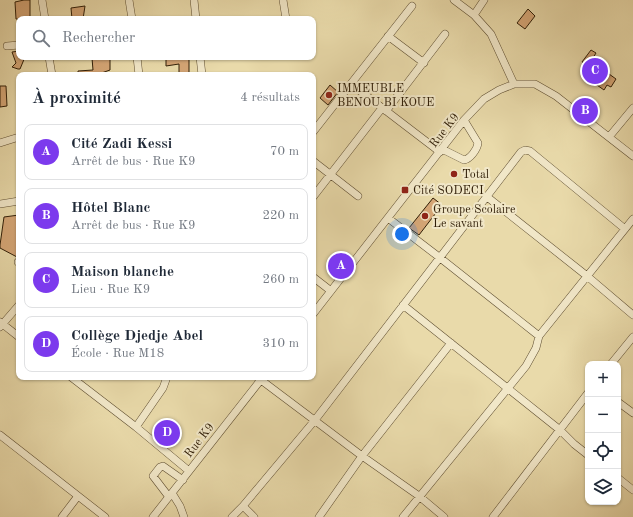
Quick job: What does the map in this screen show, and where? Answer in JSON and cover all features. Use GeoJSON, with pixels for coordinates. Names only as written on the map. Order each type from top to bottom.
{"type":"FeatureCollection","features":[{"type":"Feature","properties":{"kind":"street"},"geometry":{"type":"LineString","coordinates":[[42,0],[45,16]]}},
{"type":"Feature","properties":{"kind":"street"},"geometry":{"type":"LineString","coordinates":[[130,0],[132,16]]}},
{"type":"Feature","properties":{"kind":"street"},"geometry":{"type":"LineString","coordinates":[[194,0],[196,16]]}},
{"type":"Feature","properties":{"kind":"street"},"geometry":{"type":"LineString","coordinates":[[283,0],[286,16]]}},
{"type":"Feature","properties":{"kind":"street"},"geometry":{"type":"LineString","coordinates":[[454,0],[474,15],[491,34],[514,84]]}},
{"type":"Feature","properties":{"kind":"street"},"geometry":{"type":"LineString","coordinates":[[474,15],[484,0]]}},
{"type":"Feature","properties":{"kind":"street"},"geometry":{"type":"LineString","coordinates":[[316,128],[412,6]]}},
{"type":"Feature","properties":{"kind":"street"},"geometry":{"type":"LineString","coordinates":[[316,193],[424,63],[445,34]]}},
{"type":"Feature","properties":{"kind":"street"},"geometry":{"type":"LineString","coordinates":[[388,36],[424,63]]}},
{"type":"Feature","properties":{"kind":"street"},"geometry":{"type":"LineString","coordinates":[[7,46],[16,45]]}},
{"type":"Feature","properties":{"kind":"street"},"geometry":{"type":"LineString","coordinates":[[50,60],[52,72]]}},
{"type":"Feature","properties":{"kind":"street"},"geometry":{"type":"LineString","coordinates":[[137,60],[139,72]]}},
{"type":"Feature","properties":{"kind":"street"},"geometry":{"type":"LineString","coordinates":[[200,60],[202,72]]}},
{"type":"Feature","properties":{"kind":"street"},"geometry":{"type":"LineString","coordinates":[[351,84],[441,151],[464,160],[478,148],[478,143],[464,120]]}},
{"type":"Feature","properties":{"kind":"street","name":"Rue K9"},"geometry":{"type":"LineString","coordinates":[[316,310],[464,120],[484,99],[499,90],[514,84],[535,84],[556,96],[633,156]]}},
{"type":"Feature","properties":{"kind":"street"},"geometry":{"type":"LineString","coordinates":[[609,137],[633,108]]}},
{"type":"Feature","properties":{"kind":"street"},"geometry":{"type":"LineString","coordinates":[[0,143],[16,138]]}},
{"type":"Feature","properties":{"kind":"street"},"geometry":{"type":"LineString","coordinates":[[232,517],[244,506],[315,420],[520,152],[525,150],[530,151],[625,229]]}},
{"type":"Feature","properties":{"kind":"street"},"geometry":{"type":"LineString","coordinates":[[316,163],[358,196]]}},
{"type":"Feature","properties":{"kind":"street"},"geometry":{"type":"LineString","coordinates":[[486,196],[587,276],[633,315]]}},
{"type":"Feature","properties":{"kind":"street"},"geometry":{"type":"LineString","coordinates":[[0,204],[16,201]]}},
{"type":"Feature","properties":{"kind":"street"},"geometry":{"type":"LineString","coordinates":[[388,218],[539,336]]}},
{"type":"Feature","properties":{"kind":"street"},"geometry":{"type":"LineString","coordinates":[[402,517],[508,389],[531,359],[539,336],[633,219]]}},
{"type":"Feature","properties":{"kind":"street"},"geometry":{"type":"LineString","coordinates":[[316,280],[331,291]]}},
{"type":"Feature","properties":{"kind":"street"},"geometry":{"type":"LineString","coordinates":[[403,304],[560,430],[585,453]]}},
{"type":"Feature","properties":{"kind":"street"},"geometry":{"type":"LineString","coordinates":[[16,308],[1,324],[16,335]]}},
{"type":"Feature","properties":{"kind":"street"},"geometry":{"type":"LineString","coordinates":[[613,361],[633,337]]}},
{"type":"Feature","properties":{"kind":"street"},"geometry":{"type":"LineString","coordinates":[[319,517],[362,456],[451,343]]}},
{"type":"Feature","properties":{"kind":"street"},"geometry":{"type":"LineString","coordinates":[[75,380],[136,427],[189,471]]}},
{"type":"Feature","properties":{"kind":"street"},"geometry":{"type":"LineString","coordinates":[[136,427],[163,388],[166,380]]}},
{"type":"Feature","properties":{"kind":"street","name":"Rue K9"},"geometry":{"type":"LineString","coordinates":[[153,517],[183,480],[258,380]]}},
{"type":"Feature","properties":{"kind":"street"},"geometry":{"type":"LineString","coordinates":[[263,380],[362,456],[419,496],[444,517]]}},
{"type":"Feature","properties":{"kind":"street"},"geometry":{"type":"LineString","coordinates":[[493,517],[585,397]]}},
{"type":"Feature","properties":{"kind":"street"},"geometry":{"type":"LineString","coordinates":[[621,404],[633,413]]}},
{"type":"Feature","properties":{"kind":"street"},"geometry":{"type":"LineString","coordinates":[[0,435],[105,517]]}},
{"type":"Feature","properties":{"kind":"street"},"geometry":{"type":"LineString","coordinates":[[183,480],[163,466],[160,467],[153,476],[180,506],[184,517]]}},
{"type":"Feature","properties":{"kind":"street"},"geometry":{"type":"LineString","coordinates":[[621,480],[633,490]]}},
{"type":"Feature","properties":{"kind":"street"},"geometry":{"type":"LineString","coordinates":[[62,517],[78,496]]}},
{"type":"Feature","properties":{"kind":"street"},"geometry":{"type":"LineString","coordinates":[[244,506],[254,517]]}},
{"type":"Feature","properties":{"kind":"building"},"geometry":{"type":"Polygon","coordinates":[[[30,0],[30,16],[16,16],[16,19],[15,2],[30,0]]]}},
{"type":"Feature","properties":{"kind":"building"},"geometry":{"type":"Polygon","coordinates":[[[85,6],[83,16],[72,16],[71,8],[85,6]]]}},
{"type":"Feature","properties":{"kind":"building"},"geometry":{"type":"Polygon","coordinates":[[[528,9],[535,16],[525,29],[517,23],[528,9]]]}},
{"type":"Feature","properties":{"kind":"building"},"geometry":{"type":"Polygon","coordinates":[[[591,50],[596,53],[591,61],[616,79],[611,87],[607,85],[604,90],[587,78],[589,74],[582,69],[585,64],[582,62],[591,50]]]}},
{"type":"Feature","properties":{"kind":"building"},"geometry":{"type":"Polygon","coordinates":[[[16,51],[16,60],[24,60],[20,69],[12,67],[16,63],[12,52],[16,51]]]}},
{"type":"Feature","properties":{"kind":"building"},"geometry":{"type":"Polygon","coordinates":[[[92,60],[110,60],[110,70],[104,72],[78,72],[93,70],[92,60]]]}},
{"type":"Feature","properties":{"kind":"building"},"geometry":{"type":"Polygon","coordinates":[[[166,60],[189,60],[189,72],[179,72],[179,64],[166,66],[166,60]]]}},
{"type":"Feature","properties":{"kind":"building","name":"IMMEUBLE BENOU BI KOUE"},"geometry":{"type":"Polygon","coordinates":[[[330,85],[338,92],[328,105],[320,98],[330,85]]]}},
{"type":"Feature","properties":{"kind":"building"},"geometry":{"type":"Polygon","coordinates":[[[0,86],[6,86],[7,106],[0,107],[0,86]]]}},
{"type":"Feature","properties":{"kind":"building"},"geometry":{"type":"Polygon","coordinates":[[[433,198],[442,205],[419,235],[409,228],[433,198]]]}},
{"type":"Feature","properties":{"kind":"building"},"geometry":{"type":"Polygon","coordinates":[[[16,215],[16,256],[0,248],[4,217],[16,215]]]}},
{"type":"Feature","properties":{"kind":"place","name":"Maison blanche"},"geometry":{"type":"Point","coordinates":[595,71]}},
{"type":"Feature","properties":{"kind":"place","name":"IMMEUBLE BENOU BI KOUE"},"geometry":{"type":"Point","coordinates":[329,95]}},
{"type":"Feature","properties":{"kind":"place","name":"Hôtel Blanc"},"geometry":{"type":"Point","coordinates":[585,111]}},
{"type":"Feature","properties":{"kind":"place","name":"Total"},"geometry":{"type":"Point","coordinates":[454,174]}},
{"type":"Feature","properties":{"kind":"place","name":"Cité SODECI"},"geometry":{"type":"Point","coordinates":[405,190]}},
{"type":"Feature","properties":{"kind":"place","name":"Groupe Scolaire Le savant"},"geometry":{"type":"Point","coordinates":[425,216]}},
{"type":"Feature","properties":{"kind":"place","name":"Cité Zadi Kessi"},"geometry":{"type":"Point","coordinates":[341,266]}},
{"type":"Feature","properties":{"kind":"place","name":"Collège Djedje Abel"},"geometry":{"type":"Point","coordinates":[167,433]}}]}
